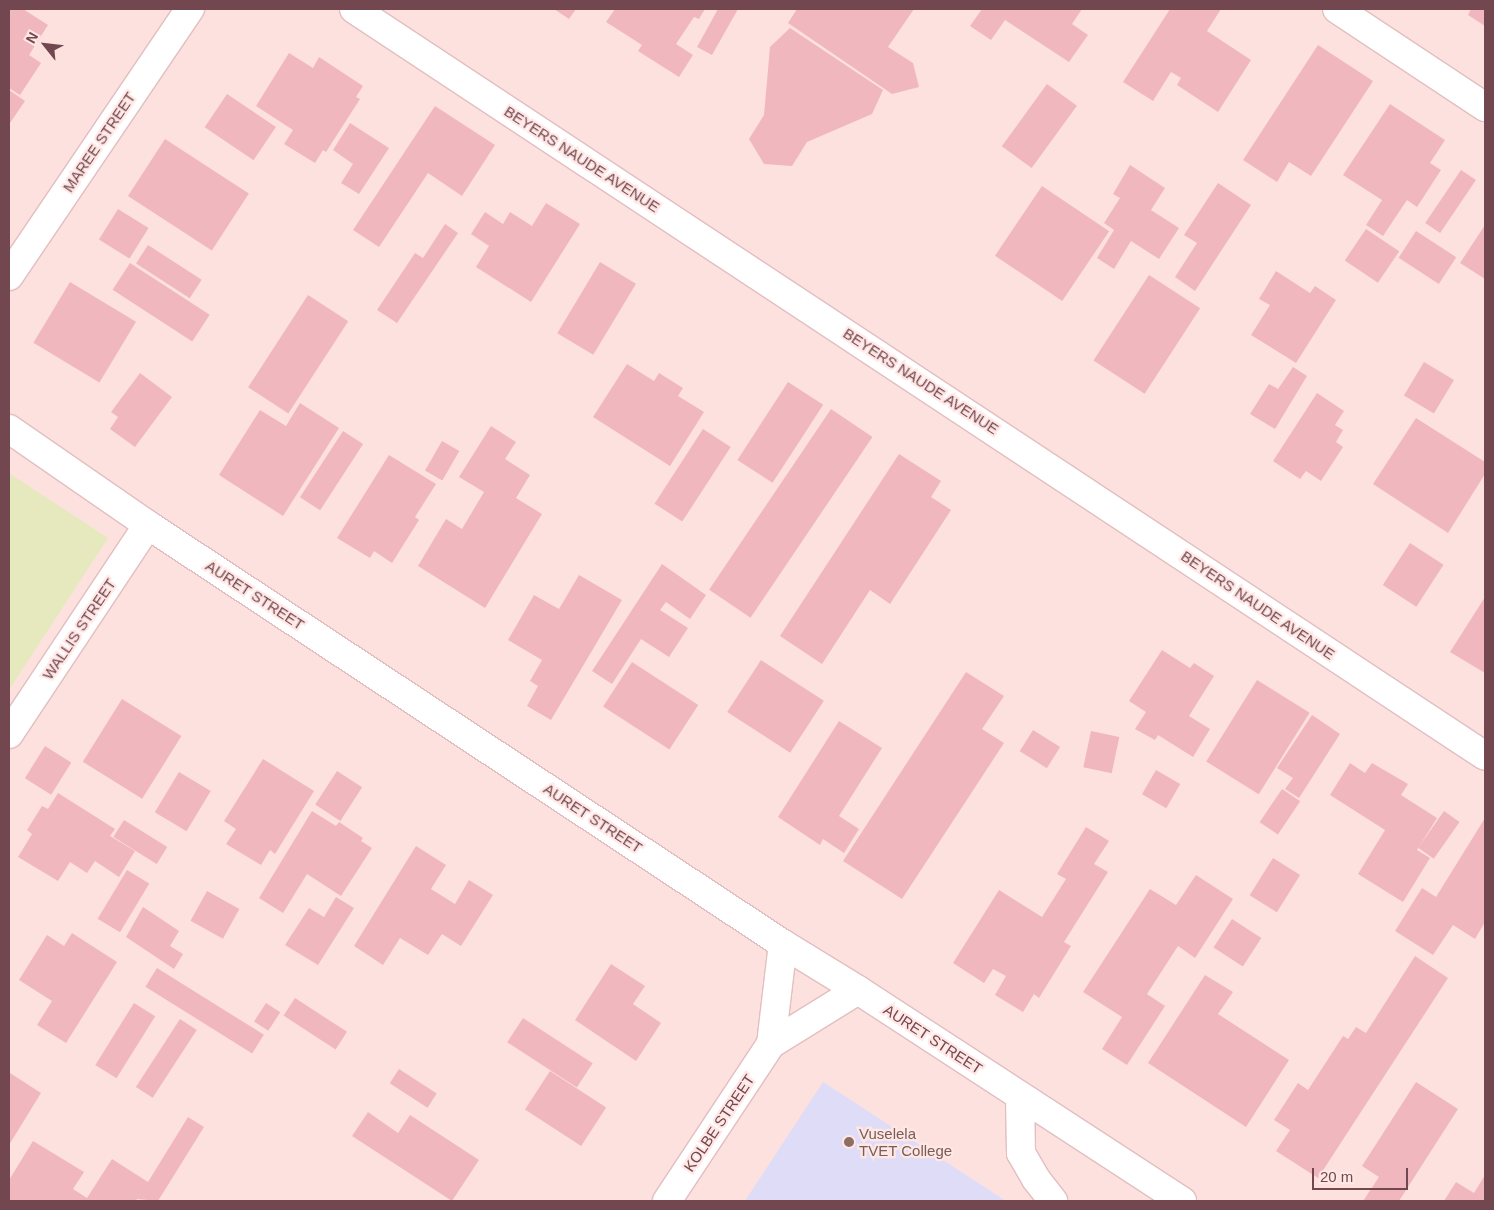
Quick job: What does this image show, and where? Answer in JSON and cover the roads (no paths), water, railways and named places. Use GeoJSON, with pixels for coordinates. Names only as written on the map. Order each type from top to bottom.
{"type":"FeatureCollection","features":[{"type":"Feature","properties":{"kind":"street","name":"MAREE STREET"},"geometry":{"type":"LineString","coordinates":[[9,276],[190,9]]}},
{"type":"Feature","properties":{"kind":"street","name":"BEYERS NAUDE AVENUE"},"geometry":{"type":"LineString","coordinates":[[354,9],[1485,756]]}},
{"type":"Feature","properties":{"kind":"street"},"geometry":{"type":"LineString","coordinates":[[1337,9],[1485,108]]}},
{"type":"Feature","properties":{"kind":"street","name":"AURET STREET"},"geometry":{"type":"LineString","coordinates":[[9,429],[148,524],[783,944],[858,990],[1182,1201]]}},
{"type":"Feature","properties":{"kind":"street","name":"WALLIS STREET"},"geometry":{"type":"LineString","coordinates":[[9,734],[148,524]]}},
{"type":"Feature","properties":{"kind":"street","name":"KOLBE STREET"},"geometry":{"type":"LineString","coordinates":[[771,1044],[783,944]]}},
{"type":"Feature","properties":{"kind":"street","name":"KOLBE STREET"},"geometry":{"type":"LineString","coordinates":[[667,1201],[771,1044],[858,990]]}},
{"type":"Feature","properties":{"kind":"street"},"geometry":{"type":"LineString","coordinates":[[1020,1096],[1021,1153],[1036,1179],[1053,1201]]}},
{"type":"Feature","properties":{"kind":"place","name":"Vuselela TVET College"},"geometry":{"type":"Point","coordinates":[849,1142]}}]}
